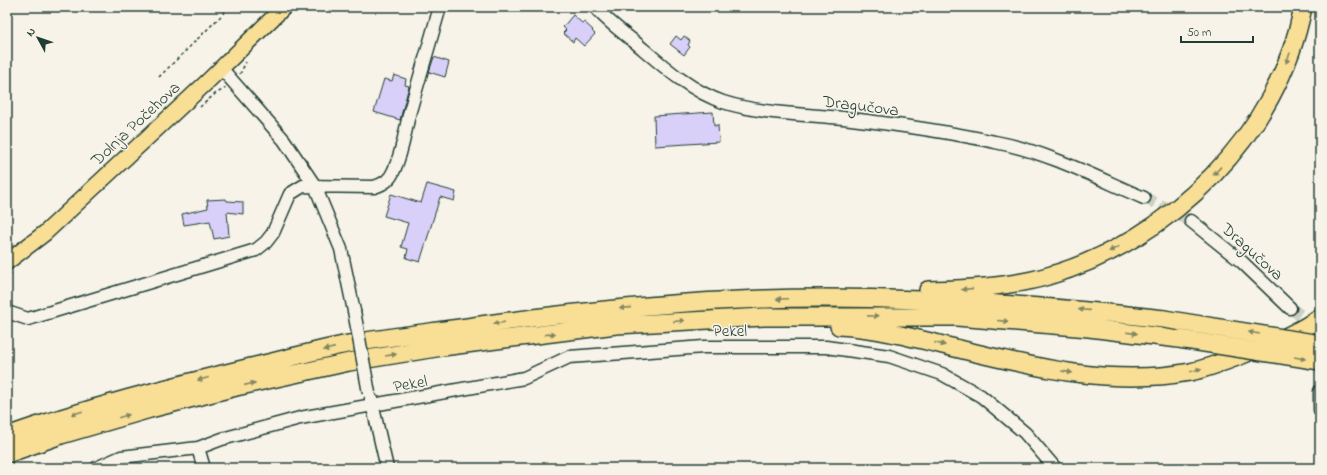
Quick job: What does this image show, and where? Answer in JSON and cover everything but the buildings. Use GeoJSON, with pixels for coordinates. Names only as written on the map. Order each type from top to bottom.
{"type":"FeatureCollection","features":[{"type":"Feature","properties":{"kind":"highway"},"geometry":{"type":"LineString","coordinates":[[821,298],[839,290],[954,290],[993,286],[1047,277],[1091,260],[1139,236],[1180,208],[1243,142],[1279,78],[1293,45],[1303,7]]}},
{"type":"Feature","properties":{"kind":"highway"},"geometry":{"type":"LineString","coordinates":[[7,436],[149,392],[347,344],[538,317],[696,303],[821,298],[964,302],[1088,310],[1164,319],[1320,344]]}},
{"type":"Feature","properties":{"kind":"highway"},"geometry":{"type":"LineString","coordinates":[[764,317],[784,324],[856,327],[902,335],[1069,373],[1146,377],[1190,372],[1227,361],[1268,345],[1313,323],[1320,317]]}},
{"type":"Feature","properties":{"kind":"highway"},"geometry":{"type":"LineString","coordinates":[[7,454],[61,435],[150,409],[236,387],[349,362],[442,347],[616,325],[764,317],[956,317],[1088,328],[1179,339],[1320,361]]}},
{"type":"Feature","properties":{"kind":"main road","name":"Dolnja Počehova"},"geometry":{"type":"LineString","coordinates":[[7,262],[45,233],[284,7]]}},
{"type":"Feature","properties":{"kind":"street"},"geometry":{"type":"LineString","coordinates":[[7,312],[28,319],[256,250],[266,242],[273,233],[290,194],[303,186],[328,188],[374,187],[383,184],[389,179],[394,170],[401,150],[440,7]]}},
{"type":"Feature","properties":{"kind":"street","name":"Dragučova"},"geometry":{"type":"LineString","coordinates":[[595,7],[616,27],[683,80],[722,101],[752,109],[946,132],[1031,150],[1144,198]]}},
{"type":"Feature","properties":{"kind":"street","name":"Pekel"},"geometry":{"type":"LineString","coordinates":[[221,68],[284,140],[316,186],[341,249],[369,393],[387,468]]}},
{"type":"Feature","properties":{"kind":"street","name":"Dragučova"},"geometry":{"type":"LineString","coordinates":[[1191,221],[1242,262],[1290,308]]}},
{"type":"Feature","properties":{"kind":"street","name":"Pekel"},"geometry":{"type":"LineString","coordinates":[[96,468],[108,461],[121,457],[198,448],[222,439],[300,418],[524,378],[569,357],[704,347],[826,348],[889,356],[942,374],[981,396],[1025,434],[1055,468]]}},
{"type":"Feature","properties":{"kind":"street"},"geometry":{"type":"LineString","coordinates":[[1320,391],[1320,410]]}},
{"type":"Feature","properties":{"kind":"street"},"geometry":{"type":"LineString","coordinates":[[198,448],[204,468]]}},
{"type":"Feature","properties":{"kind":"path"},"geometry":{"type":"LineString","coordinates":[[159,77],[230,7]]}},
{"type":"Feature","properties":{"kind":"tunnel"},"geometry":{"type":"LineString","coordinates":[[1144,198],[1191,221]]}},
{"type":"Feature","properties":{"kind":"tunnel"},"geometry":{"type":"LineString","coordinates":[[1290,308],[1306,319],[1319,323]]}}]}
